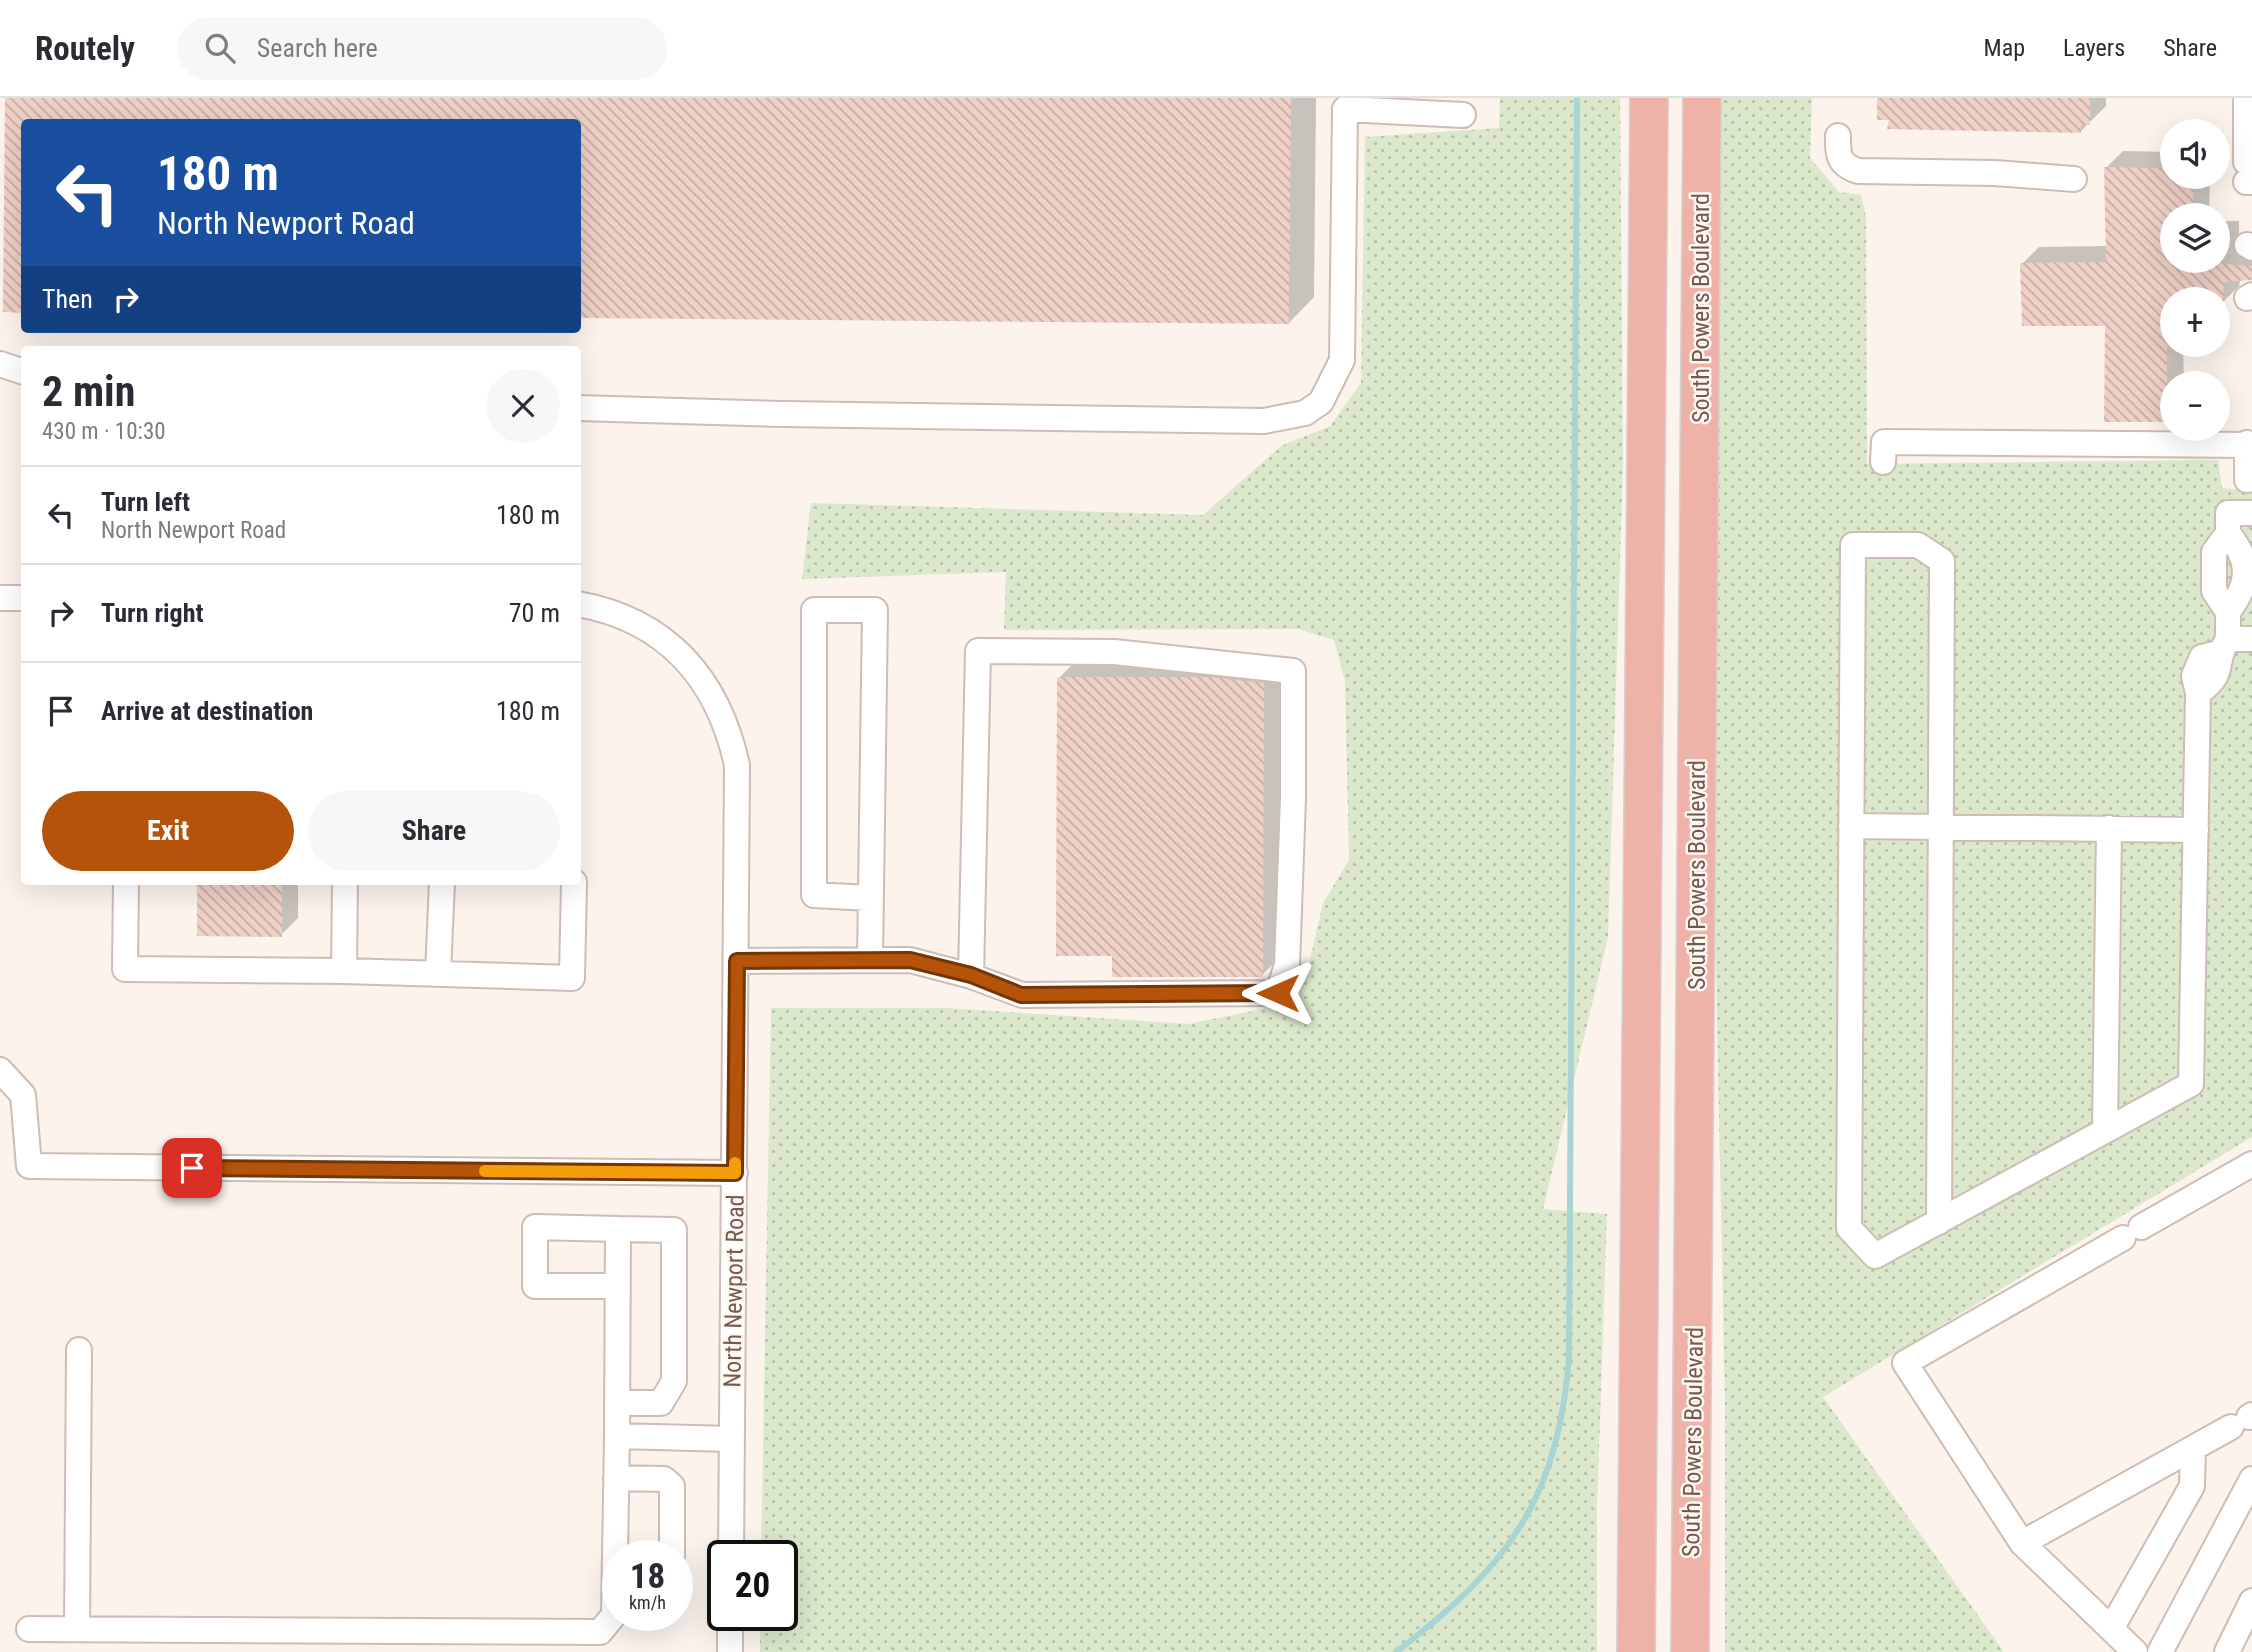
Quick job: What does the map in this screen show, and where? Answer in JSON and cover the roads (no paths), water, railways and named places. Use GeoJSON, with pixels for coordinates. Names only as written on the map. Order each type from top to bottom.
{"type":"FeatureCollection","features":[{"type":"Feature","properties":{"kind":"highway"},"geometry":{"type":"LineString","coordinates":[[1636,1652],[1649,98]]}},
{"type":"Feature","properties":{"kind":"highway","name":"South Powers Boulevard"},"geometry":{"type":"LineString","coordinates":[[1690,1652],[1704,98]]}},
{"type":"Feature","properties":{"kind":"street"},"geometry":{"type":"LineString","coordinates":[[2246,98],[2248,175]]}},
{"type":"Feature","properties":{"kind":"street"},"geometry":{"type":"LineString","coordinates":[[581,408],[1264,421],[1305,413],[1321,402],[1342,360],[1345,109],[1463,115]]}},
{"type":"Feature","properties":{"kind":"street"},"geometry":{"type":"LineString","coordinates":[[1838,136],[1838,158],[1843,165],[1858,171],[1995,173],[2074,179]]}},
{"type":"Feature","properties":{"kind":"street"},"geometry":{"type":"LineString","coordinates":[[0,365],[21,371]]}},
{"type":"Feature","properties":{"kind":"street"},"geometry":{"type":"LineString","coordinates":[[1883,462],[1884,442],[2249,444],[2246,480]]}},
{"type":"Feature","properties":{"kind":"street"},"geometry":{"type":"LineString","coordinates":[[1939,1222],[1942,561],[1918,545],[1853,545],[1849,1228],[1875,1256],[1939,1222],[2191,1084],[2198,693],[2194,676],[2202,657],[2233,644],[2228,612],[2244,591],[2244,553],[2228,533],[2228,513],[2252,513]]}},
{"type":"Feature","properties":{"kind":"street"},"geometry":{"type":"LineString","coordinates":[[0,598],[21,598]]}},
{"type":"Feature","properties":{"kind":"street","name":"North Newport Road"},"geometry":{"type":"LineString","coordinates":[[581,605],[640,625],[666,642],[695,670],[721,711],[731,739],[739,790],[731,1540]]}},
{"type":"Feature","properties":{"kind":"street"},"geometry":{"type":"LineString","coordinates":[[869,898],[814,895],[814,610],[875,610],[870,960]]}},
{"type":"Feature","properties":{"kind":"street"},"geometry":{"type":"LineString","coordinates":[[737,961],[910,960],[971,975],[1021,995],[1278,993],[1287,965],[1293,798],[1293,671],[1114,652],[978,651],[971,975]]}},
{"type":"Feature","properties":{"kind":"street"},"geometry":{"type":"LineString","coordinates":[[1851,825],[2196,830]]}},
{"type":"Feature","properties":{"kind":"street"},"geometry":{"type":"LineString","coordinates":[[2105,1130],[2109,828]]}},
{"type":"Feature","properties":{"kind":"street"},"geometry":{"type":"LineString","coordinates":[[126,885],[125,969],[344,971],[572,978],[574,885]]}},
{"type":"Feature","properties":{"kind":"street"},"geometry":{"type":"LineString","coordinates":[[344,971],[345,885]]}},
{"type":"Feature","properties":{"kind":"street"},"geometry":{"type":"LineString","coordinates":[[438,974],[442,885]]}},
{"type":"Feature","properties":{"kind":"street"},"geometry":{"type":"LineString","coordinates":[[0,1070],[23,1095],[29,1166],[735,1173]]}},
{"type":"Feature","properties":{"kind":"street"},"geometry":{"type":"LineString","coordinates":[[2135,1652],[2021,1543],[1905,1363],[2252,1164]]}},
{"type":"Feature","properties":{"kind":"street"},"geometry":{"type":"LineString","coordinates":[[617,1286],[535,1286],[536,1227],[674,1230],[674,1381],[661,1403],[617,1403]]}},
{"type":"Feature","properties":{"kind":"street"},"geometry":{"type":"LineString","coordinates":[[616,1540],[618,1229]]}},
{"type":"Feature","properties":{"kind":"street"},"geometry":{"type":"LineString","coordinates":[[77,1629],[79,1350]]}},
{"type":"Feature","properties":{"kind":"street"},"geometry":{"type":"LineString","coordinates":[[2021,1543],[2244,1420]]}},
{"type":"Feature","properties":{"kind":"street"},"geometry":{"type":"LineString","coordinates":[[617,1436],[732,1439]]}},
{"type":"Feature","properties":{"kind":"street"},"geometry":{"type":"LineString","coordinates":[[2111,1629],[2192,1486],[2193,1448]]}},
{"type":"Feature","properties":{"kind":"street"},"geometry":{"type":"LineString","coordinates":[[617,1478],[664,1479],[672,1486],[672,1540]]}},
{"type":"Feature","properties":{"kind":"street"},"geometry":{"type":"LineString","coordinates":[[2160,1652],[2252,1479]]}},
{"type":"Feature","properties":{"kind":"street"},"geometry":{"type":"LineString","coordinates":[[2227,1652],[2252,1601]]}},
{"type":"Feature","properties":{"kind":"street"},"geometry":{"type":"LineString","coordinates":[[29,1629],[600,1632],[602,1630]]}},
{"type":"Feature","properties":{"kind":"street"},"geometry":{"type":"LineString","coordinates":[[730,1631],[730,1652]]}},
{"type":"Feature","properties":{"kind":"waterway"},"geometry":{"type":"LineString","coordinates":[[1396,1652],[1469,1590],[1497,1559],[1520,1527],[1539,1492],[1553,1453],[1563,1408],[1569,1358],[1577,98]]}}]}
